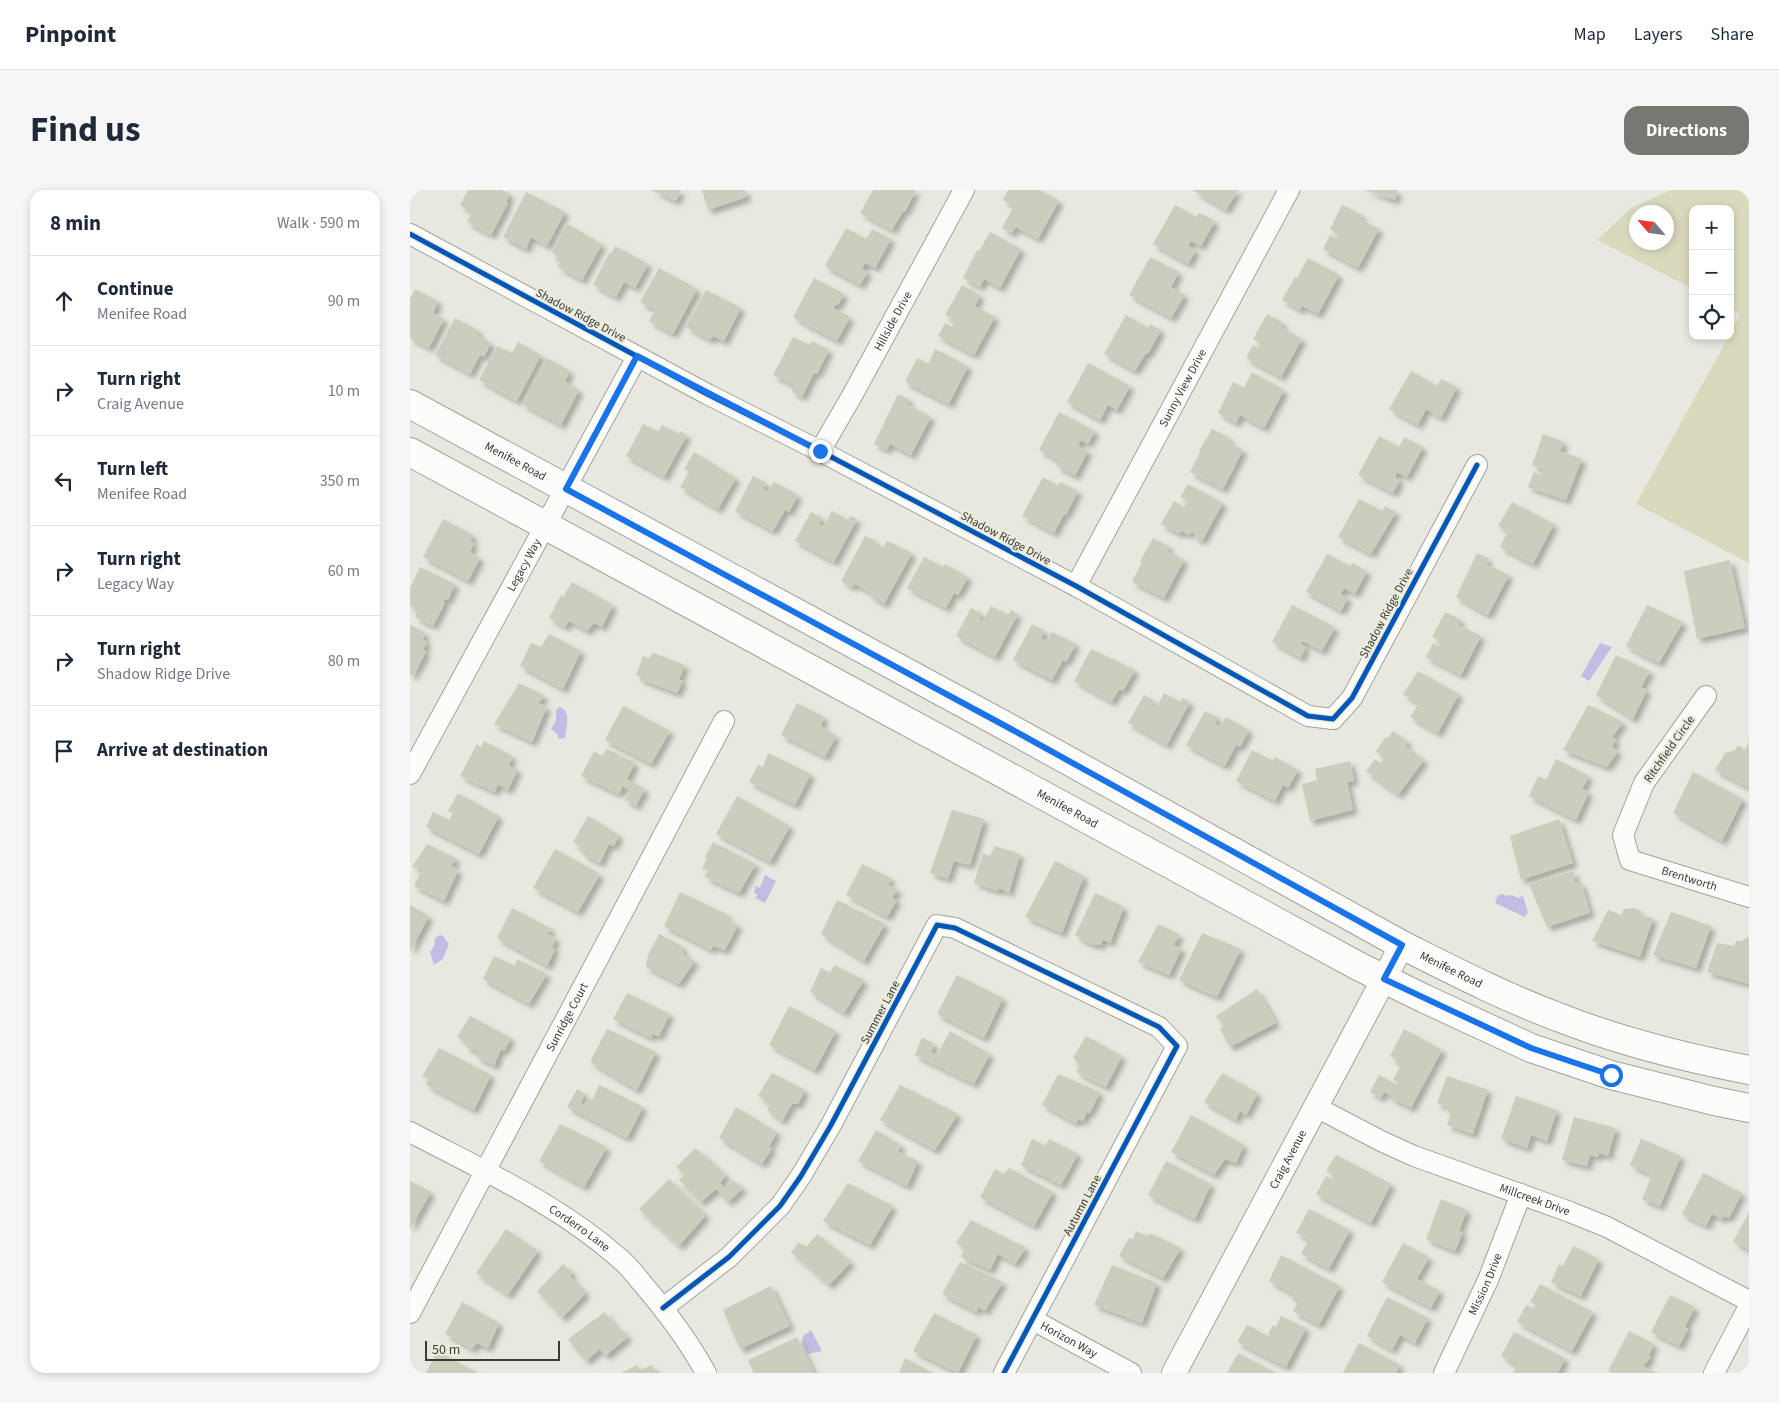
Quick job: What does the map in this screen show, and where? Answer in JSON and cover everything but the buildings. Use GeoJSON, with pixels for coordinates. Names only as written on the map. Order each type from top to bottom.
{"type":"FeatureCollection","features":[{"type":"Feature","properties":{"kind":"main road","name":"Menifee Road"},"geometry":{"type":"LineString","coordinates":[[410,404],[1011,729],[1402,945],[1449,969],[1558,1017],[1614,1036],[1749,1070]]}},
{"type":"Feature","properties":{"kind":"main road","name":"Menifee Road"},"geometry":{"type":"LineString","coordinates":[[410,452],[1384,979],[1531,1048],[1611,1075],[1749,1108]]}},
{"type":"Feature","properties":{"kind":"street","name":"Hillside Drive"},"geometry":{"type":"LineString","coordinates":[[820,451],[854,394],[964,190]]}},
{"type":"Feature","properties":{"kind":"street","name":"Sunny View Drive"},"geometry":{"type":"LineString","coordinates":[[1076,586],[1290,190]]}},
{"type":"Feature","properties":{"kind":"street","name":"Shadow Ridge Drive"},"geometry":{"type":"LineString","coordinates":[[410,234],[637,356],[1076,586],[1308,716],[1334,718],[1352,698],[1477,465]]}},
{"type":"Feature","properties":{"kind":"street","name":"Legacy Way"},"geometry":{"type":"LineString","coordinates":[[410,774],[637,356]]}},
{"type":"Feature","properties":{"kind":"street","name":"Ritchfield Circle"},"geometry":{"type":"LineString","coordinates":[[1630,860],[1623,835],[1644,782],[1706,696]]}},
{"type":"Feature","properties":{"kind":"street","name":"Sunridge Court"},"geometry":{"type":"LineString","coordinates":[[410,1313],[724,721]]}},
{"type":"Feature","properties":{"kind":"street","name":"Brentworth"},"geometry":{"type":"LineString","coordinates":[[1630,860],[1749,897]]}},
{"type":"Feature","properties":{"kind":"street","name":"Summer Lane"},"geometry":{"type":"LineString","coordinates":[[663,1308],[729,1257],[780,1206],[801,1176],[831,1125],[937,925],[955,928],[1159,1027],[1177,1046]]}},
{"type":"Feature","properties":{"kind":"street","name":"Craig Avenue"},"geometry":{"type":"LineString","coordinates":[[1174,1373],[1402,945]]}},
{"type":"Feature","properties":{"kind":"street","name":"Autumn Lane"},"geometry":{"type":"LineString","coordinates":[[1004,1373],[1177,1046]]}},
{"type":"Feature","properties":{"kind":"street","name":"Millcreek Drive"},"geometry":{"type":"LineString","coordinates":[[1316,1107],[1414,1156],[1607,1227],[1749,1301]]}},
{"type":"Feature","properties":{"kind":"street","name":"Corderro Lane"},"geometry":{"type":"LineString","coordinates":[[410,1132],[485,1171],[588,1232],[621,1259],[663,1308],[694,1351],[706,1373]]}},
{"type":"Feature","properties":{"kind":"street","name":"Mission Drive"},"geometry":{"type":"LineString","coordinates":[[1444,1373],[1488,1280],[1521,1194]]}},
{"type":"Feature","properties":{"kind":"street"},"geometry":{"type":"LineString","coordinates":[[1714,1373],[1749,1306]]}},
{"type":"Feature","properties":{"kind":"street","name":"Horizon Way"},"geometry":{"type":"LineString","coordinates":[[1033,1320],[1132,1373]]}},
{"type":"Feature","properties":{"kind":"green space"},"geometry":{"type":"Polygon","coordinates":[[[1671,190],[1749,190],[1749,563],[1636,504],[1727,340],[1734,340],[1734,326],[1741,314],[1734,310],[1734,205],[1689,205],[1689,287],[1597,240],[1629,210],[1629,250],[1674,250],[1674,205],[1638,205],[1671,190]]]}},
{"type":"Feature","properties":{"kind":"shaded area"},"geometry":{"type":"Polygon","coordinates":[[[1600,643],[1612,647],[1589,681],[1581,676],[1600,643]]]}},
{"type":"Feature","properties":{"kind":"shaded area"},"geometry":{"type":"Polygon","coordinates":[[[560,707],[566,712],[567,720],[565,738],[559,739],[557,734],[551,729],[556,720],[556,710],[560,707]]]}},
{"type":"Feature","properties":{"kind":"shaded area"},"geometry":{"type":"Polygon","coordinates":[[[765,875],[776,881],[765,903],[755,898],[757,895],[754,892],[756,886],[760,888],[765,875]]]}},
{"type":"Feature","properties":{"kind":"shaded area"},"geometry":{"type":"Polygon","coordinates":[[[1503,894],[1518,898],[1523,896],[1528,912],[1525,917],[1495,903],[1498,895],[1503,894]]]}},
{"type":"Feature","properties":{"kind":"shaded area"},"geometry":{"type":"Polygon","coordinates":[[[441,935],[449,944],[443,959],[434,965],[430,952],[435,944],[436,937],[441,935]]]}},
{"type":"Feature","properties":{"kind":"shaded area"},"geometry":{"type":"Polygon","coordinates":[[[811,1330],[822,1351],[808,1354],[802,1341],[803,1336],[811,1330]]]}},
{"type":"Feature","properties":{"kind":"cycle path"},"geometry":{"type":"LineString","coordinates":[[410,234],[707,394],[820,451],[1076,586],[1308,716],[1333,719],[1352,698],[1477,465]]}},
{"type":"Feature","properties":{"kind":"cycle path"},"geometry":{"type":"LineString","coordinates":[[663,1308],[729,1257],[780,1206],[801,1176],[831,1125],[937,925],[955,928],[1159,1027],[1177,1046],[1004,1373]]}},
{"type":"Feature","properties":{"kind":"route"},"geometry":{"type":"LineString","coordinates":[[820,451],[637,356],[566,489],[1011,729],[1402,945],[1384,979],[1531,1048],[1611,1075]]}}]}
